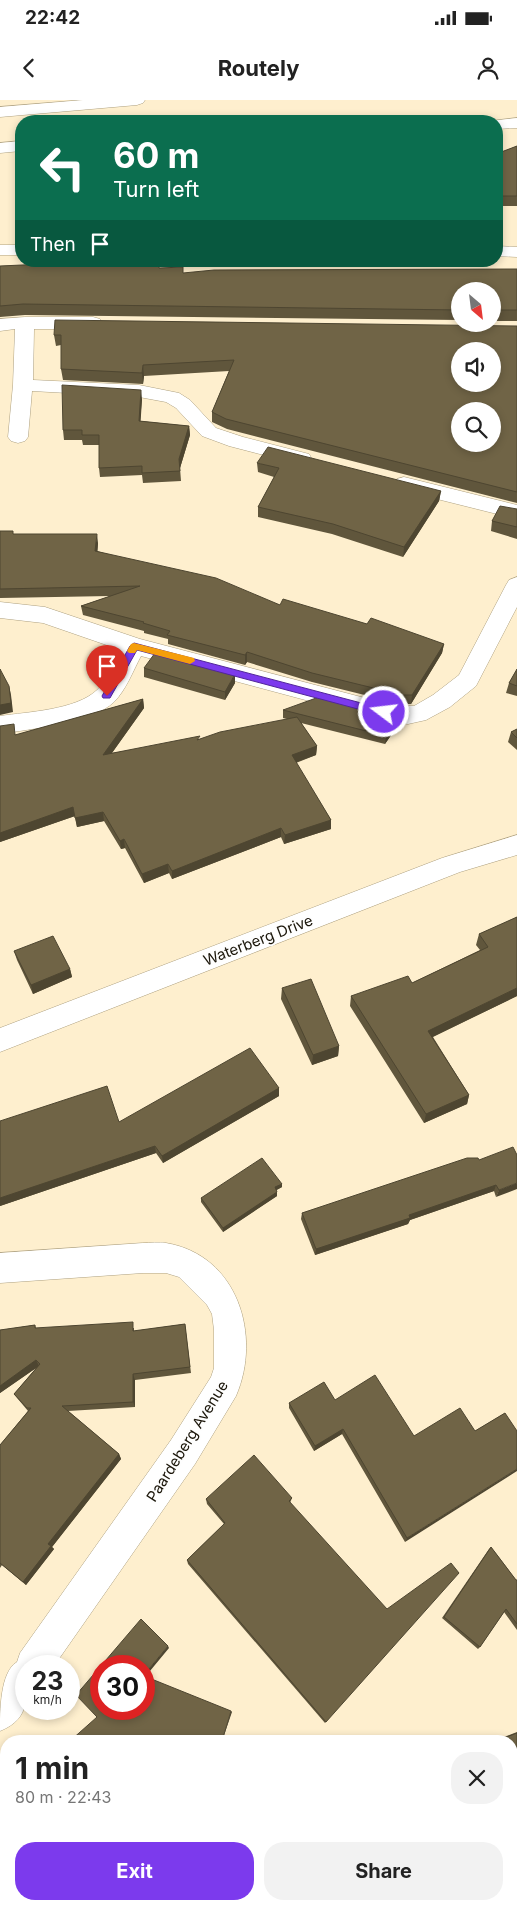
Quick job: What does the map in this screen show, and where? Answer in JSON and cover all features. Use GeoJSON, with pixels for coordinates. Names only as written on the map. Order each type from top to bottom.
{"type":"FeatureCollection","features":[{"type":"Feature","properties":{"kind":"main road"},"geometry":{"type":"LineString","coordinates":[[0,112],[137,100]]}},
{"type":"Feature","properties":{"kind":"main road"},"geometry":{"type":"LineString","coordinates":[[503,124],[517,123]]}},
{"type":"Feature","properties":{"kind":"main road"},"geometry":{"type":"LineString","coordinates":[[0,148],[15,147]]}},
{"type":"Feature","properties":{"kind":"main road"},"geometry":{"type":"LineString","coordinates":[[503,238],[517,238]]}},
{"type":"Feature","properties":{"kind":"main road"},"geometry":{"type":"LineString","coordinates":[[0,242],[15,242]]}},
{"type":"Feature","properties":{"kind":"main road"},"geometry":{"type":"LineString","coordinates":[[0,250],[15,250]]}},
{"type":"Feature","properties":{"kind":"main road"},"geometry":{"type":"LineString","coordinates":[[503,251],[517,252]]}},
{"type":"Feature","properties":{"kind":"main road"},"geometry":{"type":"LineString","coordinates":[[18,437],[23,385],[25,323]]}},
{"type":"Feature","properties":{"kind":"main road"},"geometry":{"type":"LineString","coordinates":[[0,324],[113,324]]}},
{"type":"Feature","properties":{"kind":"main road"},"geometry":{"type":"LineString","coordinates":[[23,385],[139,391],[172,397],[183,404],[208,432],[236,442],[320,463]]}},
{"type":"Feature","properties":{"kind":"main road"},"geometry":{"type":"LineString","coordinates":[[386,480],[517,512]]}},
{"type":"Feature","properties":{"kind":"main road"},"geometry":{"type":"LineString","coordinates":[[0,610],[45,615],[134,646],[384,712],[414,715],[451,694],[468,680],[517,585]]}},
{"type":"Feature","properties":{"kind":"main road"},"geometry":{"type":"LineString","coordinates":[[0,725],[70,712],[98,703],[107,696],[134,646]]}},
{"type":"Feature","properties":{"kind":"main road","name":"Waterberg Drive"},"geometry":{"type":"LineString","coordinates":[[0,1040],[451,865],[517,845]]}},
{"type":"Feature","properties":{"kind":"main road","name":"Paardeberg Avenue"},"geometry":{"type":"LineString","coordinates":[[0,1268],[166,1258],[189,1266],[204,1278],[218,1294],[226,1312],[230,1330],[230,1368],[225,1385],[183,1452],[42,1655]]}},
{"type":"Feature","properties":{"kind":"main road"},"geometry":{"type":"LineString","coordinates":[[0,1713],[15,1692]]}},
{"type":"Feature","properties":{"kind":"building"},"geometry":{"type":"Polygon","coordinates":[[[517,146],[517,196],[503,196],[503,151],[517,146]]]}},
{"type":"Feature","properties":{"kind":"building"},"geometry":{"type":"Polygon","coordinates":[[[0,266],[183,267],[183,273],[214,270],[517,269],[517,310],[501,310],[501,282],[451,282],[451,310],[23,304],[0,306],[0,266]]]}},
{"type":"Feature","properties":{"kind":"building"},"geometry":{"type":"Polygon","coordinates":[[[55,320],[451,325],[451,332],[501,332],[501,326],[517,326],[517,492],[226,419],[212,412],[234,360],[143,365],[142,373],[61,369],[61,335],[54,335],[55,320]]]}},
{"type":"Feature","properties":{"kind":"building"},"geometry":{"type":"Polygon","coordinates":[[[62,385],[141,390],[139,421],[189,426],[179,459],[180,471],[142,473],[142,466],[99,468],[99,435],[82,435],[82,430],[63,430],[62,385]]]}},
{"type":"Feature","properties":{"kind":"building"},"geometry":{"type":"Polygon","coordinates":[[[268,447],[441,491],[404,547],[333,524],[258,507],[279,468],[257,463],[268,447]]]}},
{"type":"Feature","properties":{"kind":"building"},"geometry":{"type":"Polygon","coordinates":[[[500,506],[517,509],[517,527],[492,521],[500,506]]]}},
{"type":"Feature","properties":{"kind":"building"},"geometry":{"type":"Polygon","coordinates":[[[0,531],[13,531],[13,534],[97,534],[95,551],[216,578],[280,605],[283,599],[367,624],[371,618],[444,644],[412,695],[402,695],[312,673],[247,652],[245,655],[167,635],[170,631],[144,622],[81,606],[140,586],[0,589],[0,531]]]}},
{"type":"Feature","properties":{"kind":"building"},"geometry":{"type":"Polygon","coordinates":[[[155,653],[235,674],[225,692],[144,668],[155,653]]]}},
{"type":"Feature","properties":{"kind":"building"},"geometry":{"type":"Polygon","coordinates":[[[0,669],[9,686],[11,703],[0,705],[0,669]]]}},
{"type":"Feature","properties":{"kind":"building"},"geometry":{"type":"Polygon","coordinates":[[[517,669],[517,686],[509,683],[517,669]]]}},
{"type":"Feature","properties":{"kind":"building"},"geometry":{"type":"Polygon","coordinates":[[[319,697],[399,716],[386,736],[283,710],[319,697]]]}},
{"type":"Feature","properties":{"kind":"building"},"geometry":{"type":"Polygon","coordinates":[[[143,699],[103,755],[200,736],[197,740],[220,732],[297,717],[317,746],[292,755],[331,820],[285,835],[281,828],[172,871],[168,864],[142,874],[124,839],[120,841],[103,812],[75,818],[73,807],[0,833],[0,726],[14,724],[15,735],[143,699]]]}},
{"type":"Feature","properties":{"kind":"building"},"geometry":{"type":"Polygon","coordinates":[[[517,729],[517,738],[511,732],[517,729]]]}},
{"type":"Feature","properties":{"kind":"building"},"geometry":{"type":"Polygon","coordinates":[[[517,917],[517,988],[428,1031],[469,1095],[426,1114],[351,996],[408,976],[412,983],[488,947],[479,934],[517,917]]]}},
{"type":"Feature","properties":{"kind":"building"},"geometry":{"type":"Polygon","coordinates":[[[53,936],[70,969],[31,985],[14,951],[53,936]]]}},
{"type":"Feature","properties":{"kind":"building"},"geometry":{"type":"Polygon","coordinates":[[[311,979],[339,1046],[313,1055],[282,988],[311,979]]]}},
{"type":"Feature","properties":{"kind":"building"},"geometry":{"type":"Polygon","coordinates":[[[250,1048],[279,1088],[162,1156],[155,1146],[0,1198],[0,1121],[107,1086],[119,1122],[250,1048]]]}},
{"type":"Feature","properties":{"kind":"building"},"geometry":{"type":"Polygon","coordinates":[[[513,1147],[517,1155],[517,1183],[499,1190],[496,1185],[409,1215],[410,1218],[316,1249],[302,1213],[467,1158],[478,1158],[479,1160],[513,1147]]]}},
{"type":"Feature","properties":{"kind":"building"},"geometry":{"type":"Polygon","coordinates":[[[262,1158],[282,1184],[275,1187],[277,1192],[223,1228],[201,1198],[262,1158]]]}},
{"type":"Feature","properties":{"kind":"building"},"geometry":{"type":"Polygon","coordinates":[[[133,1322],[133,1331],[185,1324],[190,1367],[133,1374],[133,1402],[62,1406],[119,1454],[48,1544],[51,1546],[23,1582],[0,1563],[0,1445],[31,1408],[27,1408],[14,1394],[40,1364],[36,1360],[0,1386],[0,1330],[35,1325],[35,1328],[133,1322]]]}},
{"type":"Feature","properties":{"kind":"building"},"geometry":{"type":"Polygon","coordinates":[[[375,1375],[414,1436],[460,1408],[475,1431],[505,1413],[517,1431],[517,1469],[407,1538],[343,1429],[315,1446],[289,1403],[324,1382],[335,1400],[375,1375]]]}},
{"type":"Feature","properties":{"kind":"building"},"geometry":{"type":"Polygon","coordinates":[[[254,1455],[292,1498],[289,1501],[387,1609],[451,1563],[459,1573],[326,1722],[187,1560],[225,1523],[206,1499],[254,1455]]]}},
{"type":"Feature","properties":{"kind":"building"},"geometry":{"type":"Polygon","coordinates":[[[491,1547],[517,1580],[517,1624],[506,1609],[480,1647],[444,1617],[491,1547]]]}},
{"type":"Feature","properties":{"kind":"building"},"geometry":{"type":"Polygon","coordinates":[[[141,1619],[168,1646],[155,1662],[155,1655],[110,1655],[141,1619]]]}},
{"type":"Feature","properties":{"kind":"building"},"geometry":{"type":"Polygon","coordinates":[[[90,1679],[90,1710],[80,1699],[80,1690],[90,1679]]]}},
{"type":"Feature","properties":{"kind":"building"},"geometry":{"type":"Polygon","coordinates":[[[155,1680],[231,1711],[224,1735],[77,1735],[94,1720],[155,1720],[155,1680]]]}},
{"type":"Feature","properties":{"kind":"slow traffic"},"geometry":{"type":"LineString","coordinates":[[132,651],[134,646],[190,661]]}},
{"type":"Feature","properties":{"kind":"route"},"geometry":{"type":"LineString","coordinates":[[107,696],[134,646],[384,712]]}}]}
